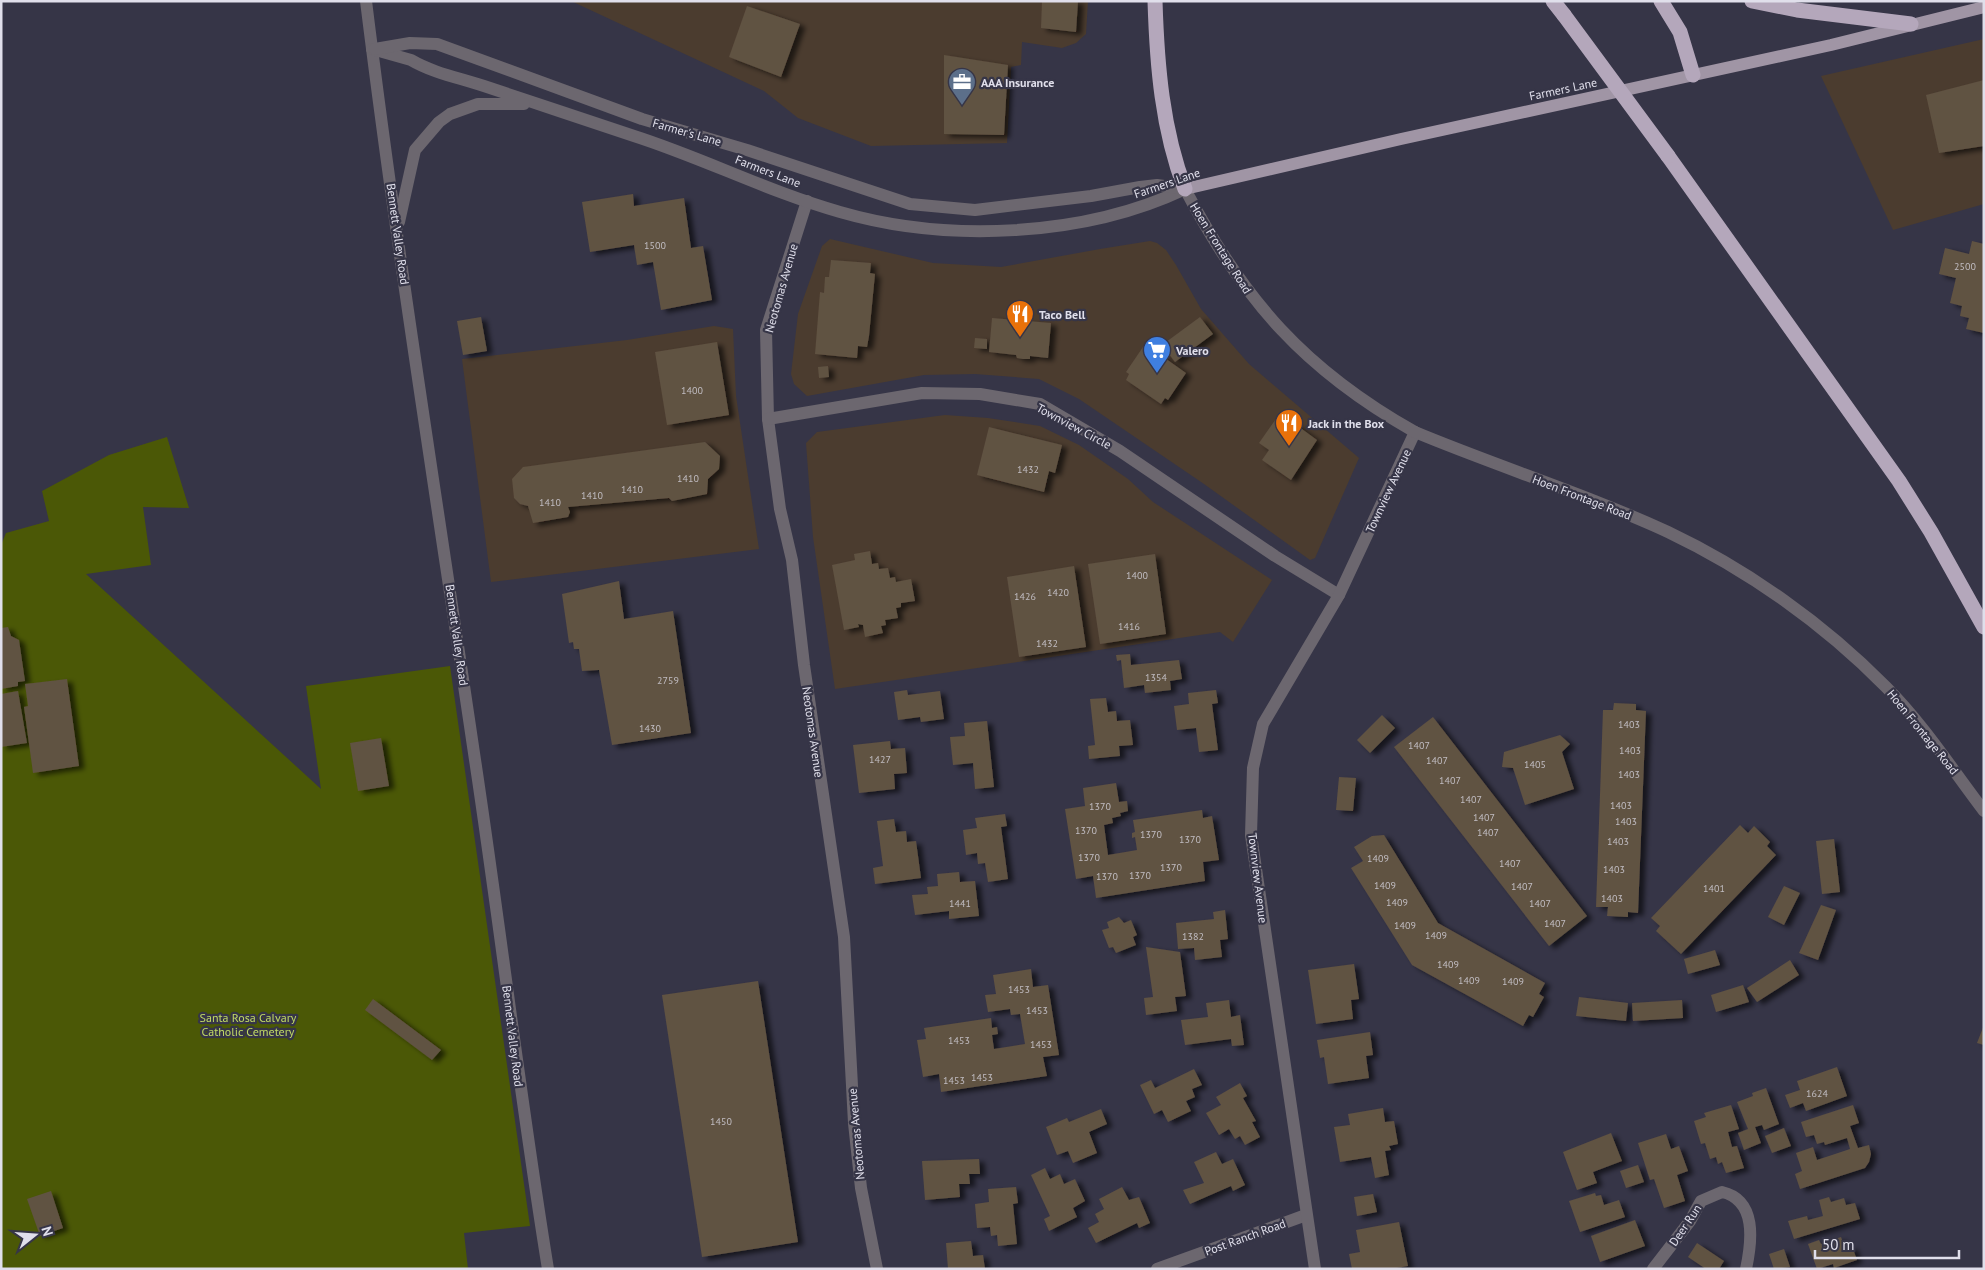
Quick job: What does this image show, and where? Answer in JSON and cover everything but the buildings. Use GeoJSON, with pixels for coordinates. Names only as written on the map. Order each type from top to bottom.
{"type":"FeatureCollection","features":[{"type":"Feature","properties":{"kind":"highway"},"geometry":{"type":"LineString","coordinates":[[1155,1],[1162,93],[1170,139],[1185,189]]}},
{"type":"Feature","properties":{"kind":"highway"},"geometry":{"type":"LineString","coordinates":[[1553,1],[1668,156],[1899,482],[1943,553],[1984,627]]}},
{"type":"Feature","properties":{"kind":"highway"},"geometry":{"type":"LineString","coordinates":[[1662,1],[1680,32],[1693,75]]}},
{"type":"Feature","properties":{"kind":"highway"},"geometry":{"type":"LineString","coordinates":[[1752,1],[1797,10],[1911,24]]}},
{"type":"Feature","properties":{"kind":"main road","name":"Farmers Lane"},"geometry":{"type":"LineString","coordinates":[[1185,189],[1401,139],[1831,45],[1984,7]]}},
{"type":"Feature","properties":{"kind":"street","name":"Bennett Valley Road"},"geometry":{"type":"LineString","coordinates":[[366,1],[397,232],[478,775],[522,1108],[548,1269]]}},
{"type":"Feature","properties":{"kind":"street","name":"Farmer's Lane"},"geometry":{"type":"LineString","coordinates":[[372,50],[410,43],[438,44],[642,119],[747,150],[910,204],[975,210],[1091,196],[1157,185],[1185,189]]}},
{"type":"Feature","properties":{"kind":"street","name":"Farmers Lane"},"geometry":{"type":"LineString","coordinates":[[372,50],[411,60],[645,139],[839,212],[901,225],[966,230],[1020,230],[1088,220],[1146,207],[1185,189]]}},
{"type":"Feature","properties":{"kind":"street"},"geometry":{"type":"LineString","coordinates":[[397,232],[415,150],[439,122],[450,114],[478,104],[534,103]]}},
{"type":"Feature","properties":{"kind":"street","name":"Hoen Frontage Road"},"geometry":{"type":"LineString","coordinates":[[1185,189],[1237,277],[1286,336],[1344,388],[1382,414],[1415,432],[1644,521],[1694,545],[1767,590],[1828,634],[1886,687],[1921,727],[1984,811]]}},
{"type":"Feature","properties":{"kind":"street","name":"Neotomas Avenue"},"geometry":{"type":"LineString","coordinates":[[808,201],[766,330],[768,419],[780,509],[792,560],[805,675],[844,937],[854,1123],[861,1188],[877,1269]]}},
{"type":"Feature","properties":{"kind":"street","name":"Townview Circle"},"geometry":{"type":"LineString","coordinates":[[768,419],[922,393],[980,394],[1040,404],[1120,451],[1275,556],[1339,595]]}},
{"type":"Feature","properties":{"kind":"street","name":"Townview Avenue"},"geometry":{"type":"LineString","coordinates":[[1315,1269],[1251,835],[1254,768],[1264,724],[1339,595],[1415,432]]}},
{"type":"Feature","properties":{"kind":"street","name":"Deer Run"},"geometry":{"type":"LineString","coordinates":[[1653,1269],[1690,1221],[1701,1201],[1722,1192],[1738,1199],[1749,1214],[1751,1239],[1746,1269]]}},
{"type":"Feature","properties":{"kind":"street","name":"Post Ranch Road"},"geometry":{"type":"LineString","coordinates":[[1156,1269],[1306,1215]]}},
{"type":"Feature","properties":{"kind":"shaded area"},"geometry":{"type":"Polygon","coordinates":[[[571,1],[1088,1],[1086,34],[1076,43],[1062,48],[1022,42],[1021,65],[1011,67],[1007,143],[871,146],[798,118],[764,91],[571,1]]]}},
{"type":"Feature","properties":{"kind":"shaded area"},"geometry":{"type":"Polygon","coordinates":[[[1984,39],[1984,204],[1893,230],[1821,76],[1984,39]]]}},
{"type":"Feature","properties":{"kind":"shaded area"},"geometry":{"type":"Polygon","coordinates":[[[830,239],[933,263],[1001,267],[1150,241],[1157,243],[1166,250],[1176,265],[1201,309],[1249,364],[1359,458],[1315,558],[1310,560],[1204,484],[1079,399],[1039,379],[975,374],[924,375],[807,396],[794,384],[791,374],[798,314],[822,246],[830,239]]]}},
{"type":"Feature","properties":{"kind":"shaded area"},"geometry":{"type":"Polygon","coordinates":[[[714,326],[733,329],[736,396],[759,549],[491,582],[462,359],[627,340],[714,326]]]}},
{"type":"Feature","properties":{"kind":"shaded area"},"geometry":{"type":"Polygon","coordinates":[[[945,415],[988,418],[1040,426],[1079,445],[1128,479],[1153,502],[1272,580],[1233,642],[1220,632],[835,689],[813,537],[806,443],[817,432],[945,415]]]}},
{"type":"Feature","properties":{"kind":"green space","name":"Santa Rosa Calvary Catholic Cemetery"},"geometry":{"type":"Polygon","coordinates":[[[167,437],[189,508],[143,507],[151,565],[86,574],[321,789],[306,686],[450,666],[530,1226],[464,1233],[468,1269],[1,1269],[1,545],[6,533],[49,521],[42,491],[109,455],[167,437]]]}},
{"type":"Feature","properties":{"kind":"place","name":"AAA Insurance"},"geometry":{"type":"Point","coordinates":[962,106]}},
{"type":"Feature","properties":{"kind":"place","name":"Taco Bell"},"geometry":{"type":"Point","coordinates":[1020,338]}},
{"type":"Feature","properties":{"kind":"place","name":"Valero"},"geometry":{"type":"Point","coordinates":[1157,374]}},
{"type":"Feature","properties":{"kind":"place","name":"Jack in the Box"},"geometry":{"type":"Point","coordinates":[1289,447]}}]}
